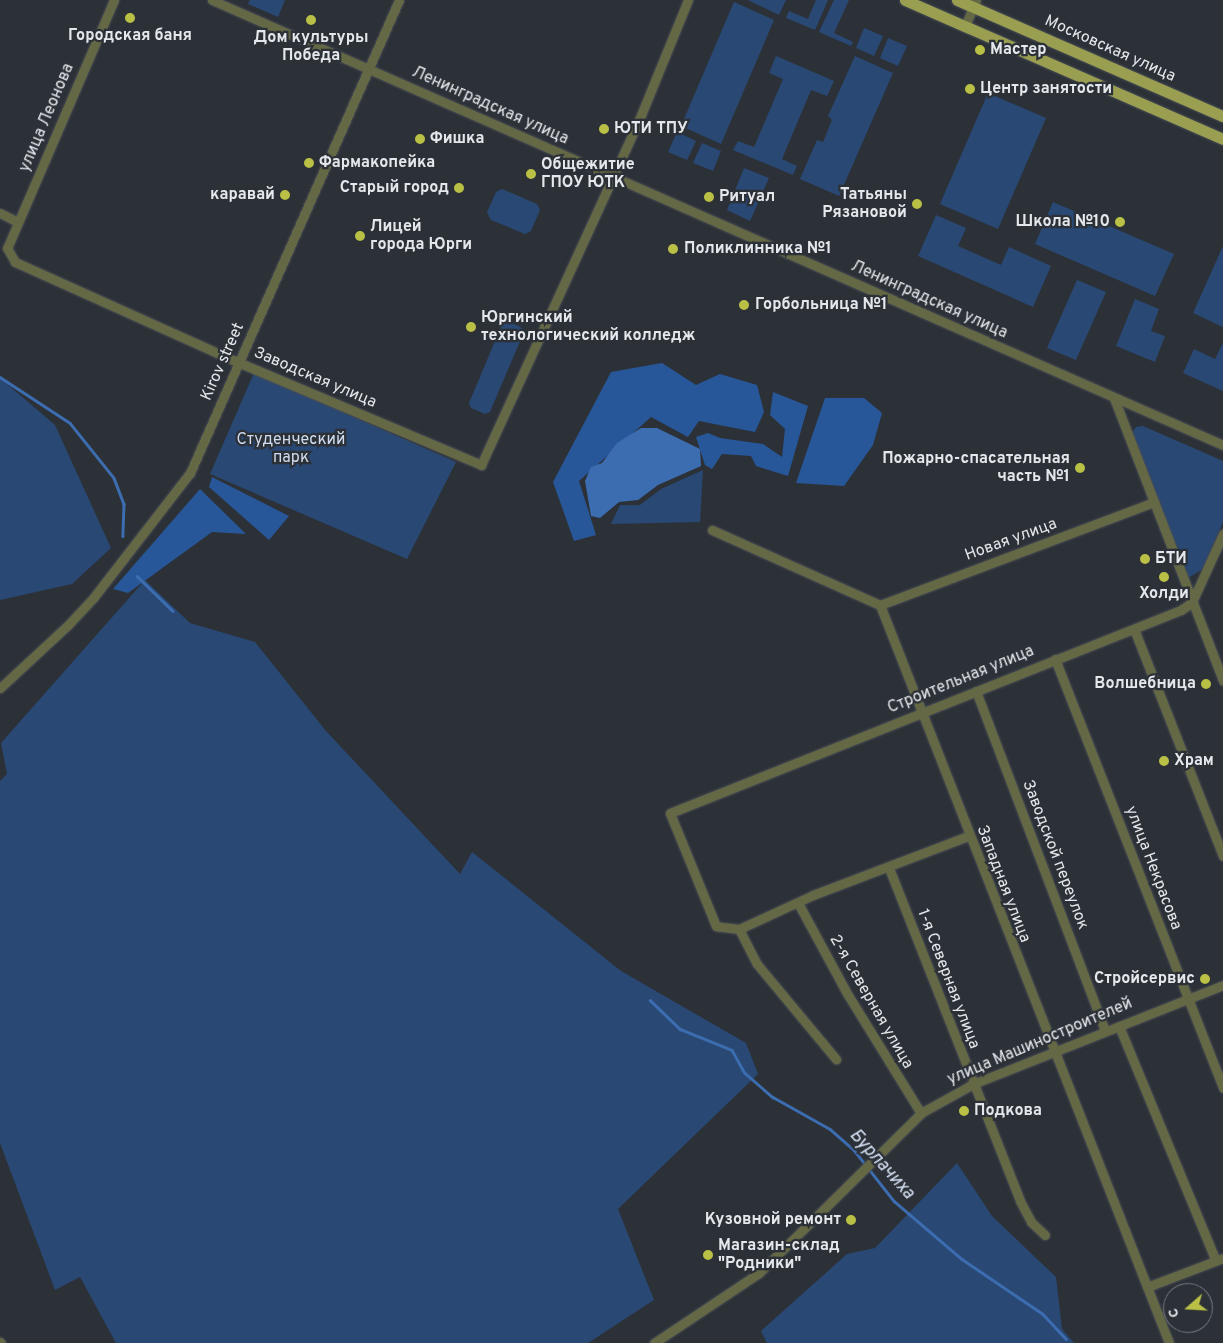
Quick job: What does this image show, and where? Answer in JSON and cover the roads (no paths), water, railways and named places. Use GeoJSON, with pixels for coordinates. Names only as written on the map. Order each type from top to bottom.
{"type":"FeatureCollection","features":[{"type":"Feature","properties":{"kind":"main road"},"geometry":{"type":"LineString","coordinates":[[905,0],[1223,138]]}},
{"type":"Feature","properties":{"kind":"main road","name":"Московская улица"},"geometry":{"type":"LineString","coordinates":[[957,0],[974,4],[1223,116]]}},
{"type":"Feature","properties":{"kind":"street","name":"улица Леонова"},"geometry":{"type":"LineString","coordinates":[[7,248],[114,0]]}},
{"type":"Feature","properties":{"kind":"street","name":"Ленинградская улица"},"geometry":{"type":"LineString","coordinates":[[212,0],[1223,445]]}},
{"type":"Feature","properties":{"kind":"street","name":"Kirov street"},"geometry":{"type":"LineString","coordinates":[[0,688],[68,625],[94,597],[185,480],[240,363],[398,0]]}},
{"type":"Feature","properties":{"kind":"street"},"geometry":{"type":"LineString","coordinates":[[612,177],[688,0]]}},
{"type":"Feature","properties":{"kind":"street"},"geometry":{"type":"LineString","coordinates":[[964,26],[974,4]]}},
{"type":"Feature","properties":{"kind":"street","name":"Заводская улица"},"geometry":{"type":"LineString","coordinates":[[7,248],[15,262],[240,363],[481,465],[612,177]]}},
{"type":"Feature","properties":{"kind":"street"},"geometry":{"type":"LineString","coordinates":[[0,213],[18,222]]}},
{"type":"Feature","properties":{"kind":"street"},"geometry":{"type":"LineString","coordinates":[[1114,398],[1223,681]]}},
{"type":"Feature","properties":{"kind":"street","name":"Новая улица"},"geometry":{"type":"LineString","coordinates":[[880,605],[1154,502]]}},
{"type":"Feature","properties":{"kind":"street"},"geometry":{"type":"LineString","coordinates":[[712,530],[880,605]]}},
{"type":"Feature","properties":{"kind":"street"},"geometry":{"type":"LineString","coordinates":[[1192,602],[1223,534]]}},
{"type":"Feature","properties":{"kind":"street","name":"Строительная улица"},"geometry":{"type":"LineString","coordinates":[[740,929],[716,926],[670,812],[1134,629],[1181,610],[1192,602]]}},
{"type":"Feature","properties":{"kind":"street","name":"Западная улица"},"geometry":{"type":"LineString","coordinates":[[880,605],[968,836],[1169,1343]]}},
{"type":"Feature","properties":{"kind":"street"},"geometry":{"type":"LineString","coordinates":[[1134,629],[1223,856]]}},
{"type":"Feature","properties":{"kind":"street","name":"улица Некрасова"},"geometry":{"type":"LineString","coordinates":[[1055,659],[1223,1088]]}},
{"type":"Feature","properties":{"kind":"street","name":"Заводской переулок"},"geometry":{"type":"LineString","coordinates":[[976,691],[1105,1031]]}},
{"type":"Feature","properties":{"kind":"street"},"geometry":{"type":"LineString","coordinates":[[836,1059],[763,971],[740,929],[968,836]]}},
{"type":"Feature","properties":{"kind":"street","name":"1-я Северная улица"},"geometry":{"type":"LineString","coordinates":[[889,868],[1020,1201],[1031,1222],[1045,1235]]}},
{"type":"Feature","properties":{"kind":"street","name":"2-я Северная улица"},"geometry":{"type":"LineString","coordinates":[[798,904],[848,995],[921,1113]]}},
{"type":"Feature","properties":{"kind":"street","name":"улица Машиностроителей"},"geometry":{"type":"LineString","coordinates":[[654,1343],[759,1273],[808,1228],[852,1179],[921,1113],[973,1084],[1223,984]]}},
{"type":"Feature","properties":{"kind":"street"},"geometry":{"type":"LineString","coordinates":[[1118,1026],[1220,1260],[1147,1287]]}},
{"type":"Feature","properties":{"kind":"waterway","name":"Бурлачиха"},"geometry":{"type":"LineString","coordinates":[[0,377],[70,423],[114,478],[124,504],[123,536]]}},
{"type":"Feature","properties":{"kind":"waterway","name":"Бурлачиха"},"geometry":{"type":"LineString","coordinates":[[137,576],[173,611]]}},
{"type":"Feature","properties":{"kind":"waterway","name":"Бурлачиха"},"geometry":{"type":"LineString","coordinates":[[650,1000],[680,1029],[732,1050],[745,1073],[773,1097],[830,1129],[854,1150],[894,1201],[962,1259],[1043,1314],[1066,1339]]}},
{"type":"Feature","properties":{"kind":"place","name":"Городская баня"},"geometry":{"type":"Point","coordinates":[130,18]}},
{"type":"Feature","properties":{"kind":"place","name":"Дом культуры Победа"},"geometry":{"type":"Point","coordinates":[311,20]}},
{"type":"Feature","properties":{"kind":"place","name":"Мастер"},"geometry":{"type":"Point","coordinates":[980,50]}},
{"type":"Feature","properties":{"kind":"place","name":"Центр занятости"},"geometry":{"type":"Point","coordinates":[970,89]}},
{"type":"Feature","properties":{"kind":"place","name":"ЮТИ ТПУ"},"geometry":{"type":"Point","coordinates":[604,129]}},
{"type":"Feature","properties":{"kind":"place","name":"Фишка"},"geometry":{"type":"Point","coordinates":[420,139]}},
{"type":"Feature","properties":{"kind":"place","name":"Фармакопейка"},"geometry":{"type":"Point","coordinates":[309,163]}},
{"type":"Feature","properties":{"kind":"place","name":"Общежитие ГПОУ ЮТК"},"geometry":{"type":"Point","coordinates":[531,174]}},
{"type":"Feature","properties":{"kind":"place","name":"Старый город"},"geometry":{"type":"Point","coordinates":[459,188]}},
{"type":"Feature","properties":{"kind":"place","name":"каравай"},"geometry":{"type":"Point","coordinates":[285,195]}},
{"type":"Feature","properties":{"kind":"place","name":"Ритуал"},"geometry":{"type":"Point","coordinates":[709,197]}},
{"type":"Feature","properties":{"kind":"place","name":"Татьяны Рязановой"},"geometry":{"type":"Point","coordinates":[917,204]}},
{"type":"Feature","properties":{"kind":"place","name":"Школа №10"},"geometry":{"type":"Point","coordinates":[1120,222]}},
{"type":"Feature","properties":{"kind":"place","name":"Лицей города Юрги"},"geometry":{"type":"Point","coordinates":[360,236]}},
{"type":"Feature","properties":{"kind":"place","name":"Поликлинника №1"},"geometry":{"type":"Point","coordinates":[673,249]}},
{"type":"Feature","properties":{"kind":"place","name":"Горбольница №1"},"geometry":{"type":"Point","coordinates":[744,305]}},
{"type":"Feature","properties":{"kind":"place","name":"Юргинский технологический колледж"},"geometry":{"type":"Point","coordinates":[471,327]}},
{"type":"Feature","properties":{"kind":"place","name":"Пожарно-спасательная часть №1"},"geometry":{"type":"Point","coordinates":[1080,468]}},
{"type":"Feature","properties":{"kind":"place","name":"БТИ"},"geometry":{"type":"Point","coordinates":[1145,559]}},
{"type":"Feature","properties":{"kind":"place","name":"Холди"},"geometry":{"type":"Point","coordinates":[1164,577]}},
{"type":"Feature","properties":{"kind":"place","name":"Волшебница"},"geometry":{"type":"Point","coordinates":[1206,684]}},
{"type":"Feature","properties":{"kind":"place","name":"Храм"},"geometry":{"type":"Point","coordinates":[1164,761]}},
{"type":"Feature","properties":{"kind":"place","name":"Стройсервис"},"geometry":{"type":"Point","coordinates":[1205,979]}},
{"type":"Feature","properties":{"kind":"place","name":"Подкова"},"geometry":{"type":"Point","coordinates":[964,1111]}},
{"type":"Feature","properties":{"kind":"place","name":"Кузовной ремонт"},"geometry":{"type":"Point","coordinates":[851,1220]}},
{"type":"Feature","properties":{"kind":"place","name":"Магазин-склад \"Родники\""},"geometry":{"type":"Point","coordinates":[708,1255]}},
{"type":"Feature","properties":{"kind":"park label","name":"Студенческий парк"},"geometry":{"type":"Point","coordinates":[291,449]}}]}
